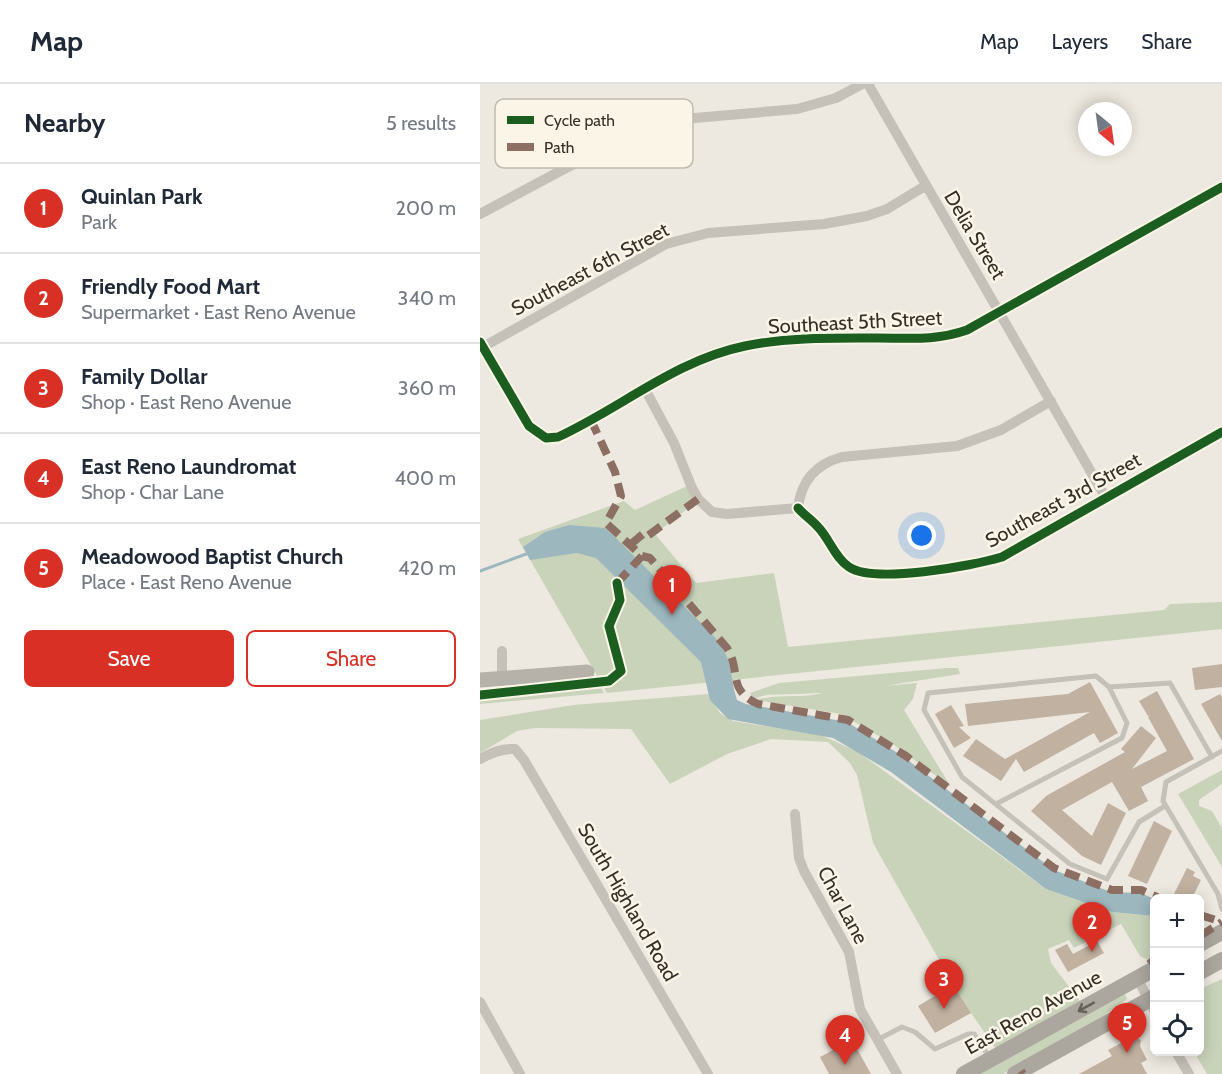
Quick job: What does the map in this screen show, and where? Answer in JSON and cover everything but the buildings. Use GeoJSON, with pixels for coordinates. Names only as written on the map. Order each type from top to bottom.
{"type":"FeatureCollection","features":[{"type":"Feature","properties":{"kind":"main road"},"geometry":{"type":"LineString","coordinates":[[1204,942],[1222,932]]}},
{"type":"Feature","properties":{"kind":"main road"},"geometry":{"type":"LineString","coordinates":[[1204,970],[1222,960]]}},
{"type":"Feature","properties":{"kind":"main road","name":"East Reno Avenue"},"geometry":{"type":"LineString","coordinates":[[964,1074],[1150,972]]}},
{"type":"Feature","properties":{"kind":"main road"},"geometry":{"type":"LineString","coordinates":[[1019,1073],[1150,1004]]}},
{"type":"Feature","properties":{"kind":"street"},"geometry":{"type":"LineString","coordinates":[[693,118],[797,109],[836,98],[862,84]]}},
{"type":"Feature","properties":{"kind":"street","name":"Delia Street"},"geometry":{"type":"LineString","coordinates":[[868,84],[1106,498]]}},
{"type":"Feature","properties":{"kind":"street"},"geometry":{"type":"LineString","coordinates":[[480,214],[566,168]]}},
{"type":"Feature","properties":{"kind":"street","name":"Southeast 6th Street"},"geometry":{"type":"LineString","coordinates":[[482,344],[666,244],[708,233],[824,224],[867,216],[887,209],[925,186]]}},
{"type":"Feature","properties":{"kind":"street","name":"Southeast 5th Street"},"geometry":{"type":"LineString","coordinates":[[482,344],[529,426],[546,438],[558,437],[702,358],[748,345],[840,338],[935,339],[967,330],[1222,187]]}},
{"type":"Feature","properties":{"kind":"street"},"geometry":{"type":"LineString","coordinates":[[645,389],[674,443],[698,499],[712,512],[727,514],[798,508],[805,480],[828,461],[842,457],[957,446],[1001,430],[1051,401]]}},
{"type":"Feature","properties":{"kind":"street","name":"Southeast 3rd Street"},"geometry":{"type":"LineString","coordinates":[[798,508],[818,526],[847,566],[876,575],[976,565],[1002,557],[1222,432]]}},
{"type":"Feature","properties":{"kind":"street"},"geometry":{"type":"LineString","coordinates":[[502,651],[502,678]]}},
{"type":"Feature","properties":{"kind":"street"},"geometry":{"type":"LineString","coordinates":[[480,680],[587,672]]}},
{"type":"Feature","properties":{"kind":"street","name":"South Highland Road"},"geometry":{"type":"LineString","coordinates":[[480,759],[493,752],[515,749],[708,1074]]}},
{"type":"Feature","properties":{"kind":"street","name":"Char Lane"},"geometry":{"type":"LineString","coordinates":[[795,814],[799,858],[810,886],[849,952],[860,1009],[897,1074]]}},
{"type":"Feature","properties":{"kind":"street"},"geometry":{"type":"LineString","coordinates":[[1137,978],[1150,998]]}},
{"type":"Feature","properties":{"kind":"street"},"geometry":{"type":"LineString","coordinates":[[480,1002],[520,1074]]}},
{"type":"Feature","properties":{"kind":"street"},"geometry":{"type":"LineString","coordinates":[[1178,1056],[1189,1074]]}},
{"type":"Feature","properties":{"kind":"lane"},"geometry":{"type":"LineString","coordinates":[[996,804],[1122,738],[1127,723],[1109,687],[1096,676],[928,693],[924,710],[962,777],[1070,864],[1107,879],[1139,822],[1166,806]]}},
{"type":"Feature","properties":{"kind":"lane"},"geometry":{"type":"LineString","coordinates":[[1109,687],[1170,682],[1212,757]]}},
{"type":"Feature","properties":{"kind":"lane"},"geometry":{"type":"LineString","coordinates":[[1222,751],[1166,782],[1162,801],[1220,895],[1222,909]]}},
{"type":"Feature","properties":{"kind":"lane"},"geometry":{"type":"LineString","coordinates":[[877,1040],[902,1027],[915,1032],[935,1049],[968,1034],[974,1034],[991,1059]]}},
{"type":"Feature","properties":{"kind":"green space"},"geometry":{"type":"Polygon","coordinates":[[[687,486],[695,503],[655,534],[696,583],[774,573],[788,647],[1164,610],[1170,604],[1222,602],[1222,629],[607,693],[518,539],[624,501],[635,510],[687,486]]]}},
{"type":"Feature","properties":{"kind":"green space"},"geometry":{"type":"Polygon","coordinates":[[[958,668],[960,674],[884,686],[917,683],[913,699],[904,710],[951,787],[894,745],[841,714],[756,700],[823,693],[766,695],[753,699],[750,693],[779,683],[958,668]]]}},
{"type":"Feature","properties":{"kind":"green space"},"geometry":{"type":"Polygon","coordinates":[[[595,677],[604,693],[480,704],[480,691],[595,677]]]}},
{"type":"Feature","properties":{"kind":"green space"},"geometry":{"type":"Polygon","coordinates":[[[709,694],[720,713],[733,721],[821,735],[858,752],[1046,889],[1112,912],[1150,916],[1150,959],[1148,960],[1140,956],[1121,924],[1074,948],[1069,940],[1048,949],[1051,963],[1080,1001],[996,1049],[960,997],[873,843],[857,775],[850,763],[828,742],[771,739],[727,754],[670,784],[631,729],[535,728],[517,731],[480,753],[480,720],[573,705],[709,694]]]}},
{"type":"Feature","properties":{"kind":"green space"},"geometry":{"type":"Polygon","coordinates":[[[1222,770],[1222,784],[1199,800],[1199,806],[1212,811],[1222,828],[1222,867],[1178,794],[1222,770]]]}},
{"type":"Feature","properties":{"kind":"green space"},"geometry":{"type":"Polygon","coordinates":[[[1222,979],[1222,1074],[1207,1074],[1196,1056],[1204,1056],[1204,987],[1222,979]]]}},
{"type":"Feature","properties":{"kind":"green space"},"geometry":{"type":"Polygon","coordinates":[[[1125,994],[1127,999],[1081,1031],[1003,1074],[979,1074],[1125,994]]]}},
{"type":"Feature","properties":{"kind":"water"},"geometry":{"type":"Polygon","coordinates":[[[569,525],[605,528],[613,535],[719,643],[728,659],[737,700],[746,704],[847,722],[901,755],[1054,870],[1111,892],[1141,893],[1150,897],[1150,916],[1112,912],[1046,889],[891,772],[833,738],[728,719],[710,700],[701,662],[596,558],[577,553],[530,560],[523,547],[545,532],[569,525]]]}},
{"type":"Feature","properties":{"kind":"waterway"},"geometry":{"type":"LineString","coordinates":[[480,571],[529,553]]}},
{"type":"Feature","properties":{"kind":"marked path"},"geometry":{"type":"LineString","coordinates":[[591,420],[615,472],[621,496],[606,523],[642,556],[650,558],[727,648],[734,665],[738,686],[748,698],[758,704],[848,720],[906,756],[1054,868],[1112,890],[1141,890],[1150,894]]}},
{"type":"Feature","properties":{"kind":"marked path"},"geometry":{"type":"LineString","coordinates":[[631,544],[643,534],[646,537],[698,499]]}},
{"type":"Feature","properties":{"kind":"marked path"},"geometry":{"type":"LineString","coordinates":[[617,583],[642,556]]}},
{"type":"Feature","properties":{"kind":"marked path"},"geometry":{"type":"LineString","coordinates":[[1204,916],[1222,922]]}},
{"type":"Feature","properties":{"kind":"marked path"},"geometry":{"type":"LineString","coordinates":[[1204,933],[1222,922]]}},
{"type":"Feature","properties":{"kind":"cycle path"},"geometry":{"type":"LineString","coordinates":[[480,342],[529,426],[546,438],[558,437],[672,373],[720,353],[745,346],[811,339],[933,337],[967,330],[1222,187]]}},
{"type":"Feature","properties":{"kind":"cycle path"},"geometry":{"type":"LineString","coordinates":[[798,508],[816,524],[849,567],[862,572],[879,574],[947,569],[1002,557],[1222,432]]}},
{"type":"Feature","properties":{"kind":"cycle path"},"geometry":{"type":"LineString","coordinates":[[480,695],[609,681],[621,671],[609,626],[620,600],[617,583]]}},
{"type":"Feature","properties":{"kind":"place","name":"Quinlan Park"},"geometry":{"type":"Point","coordinates":[672,615]}},
{"type":"Feature","properties":{"kind":"place","name":"Friendly Food Mart"},"geometry":{"type":"Point","coordinates":[1092,952]}},
{"type":"Feature","properties":{"kind":"place","name":"Family Dollar"},"geometry":{"type":"Point","coordinates":[944,1009]}},
{"type":"Feature","properties":{"kind":"place","name":"Meadowood Baptist Church"},"geometry":{"type":"Point","coordinates":[1127,1053]}},
{"type":"Feature","properties":{"kind":"place","name":"East Reno Laundromat"},"geometry":{"type":"Point","coordinates":[845,1065]}}]}
